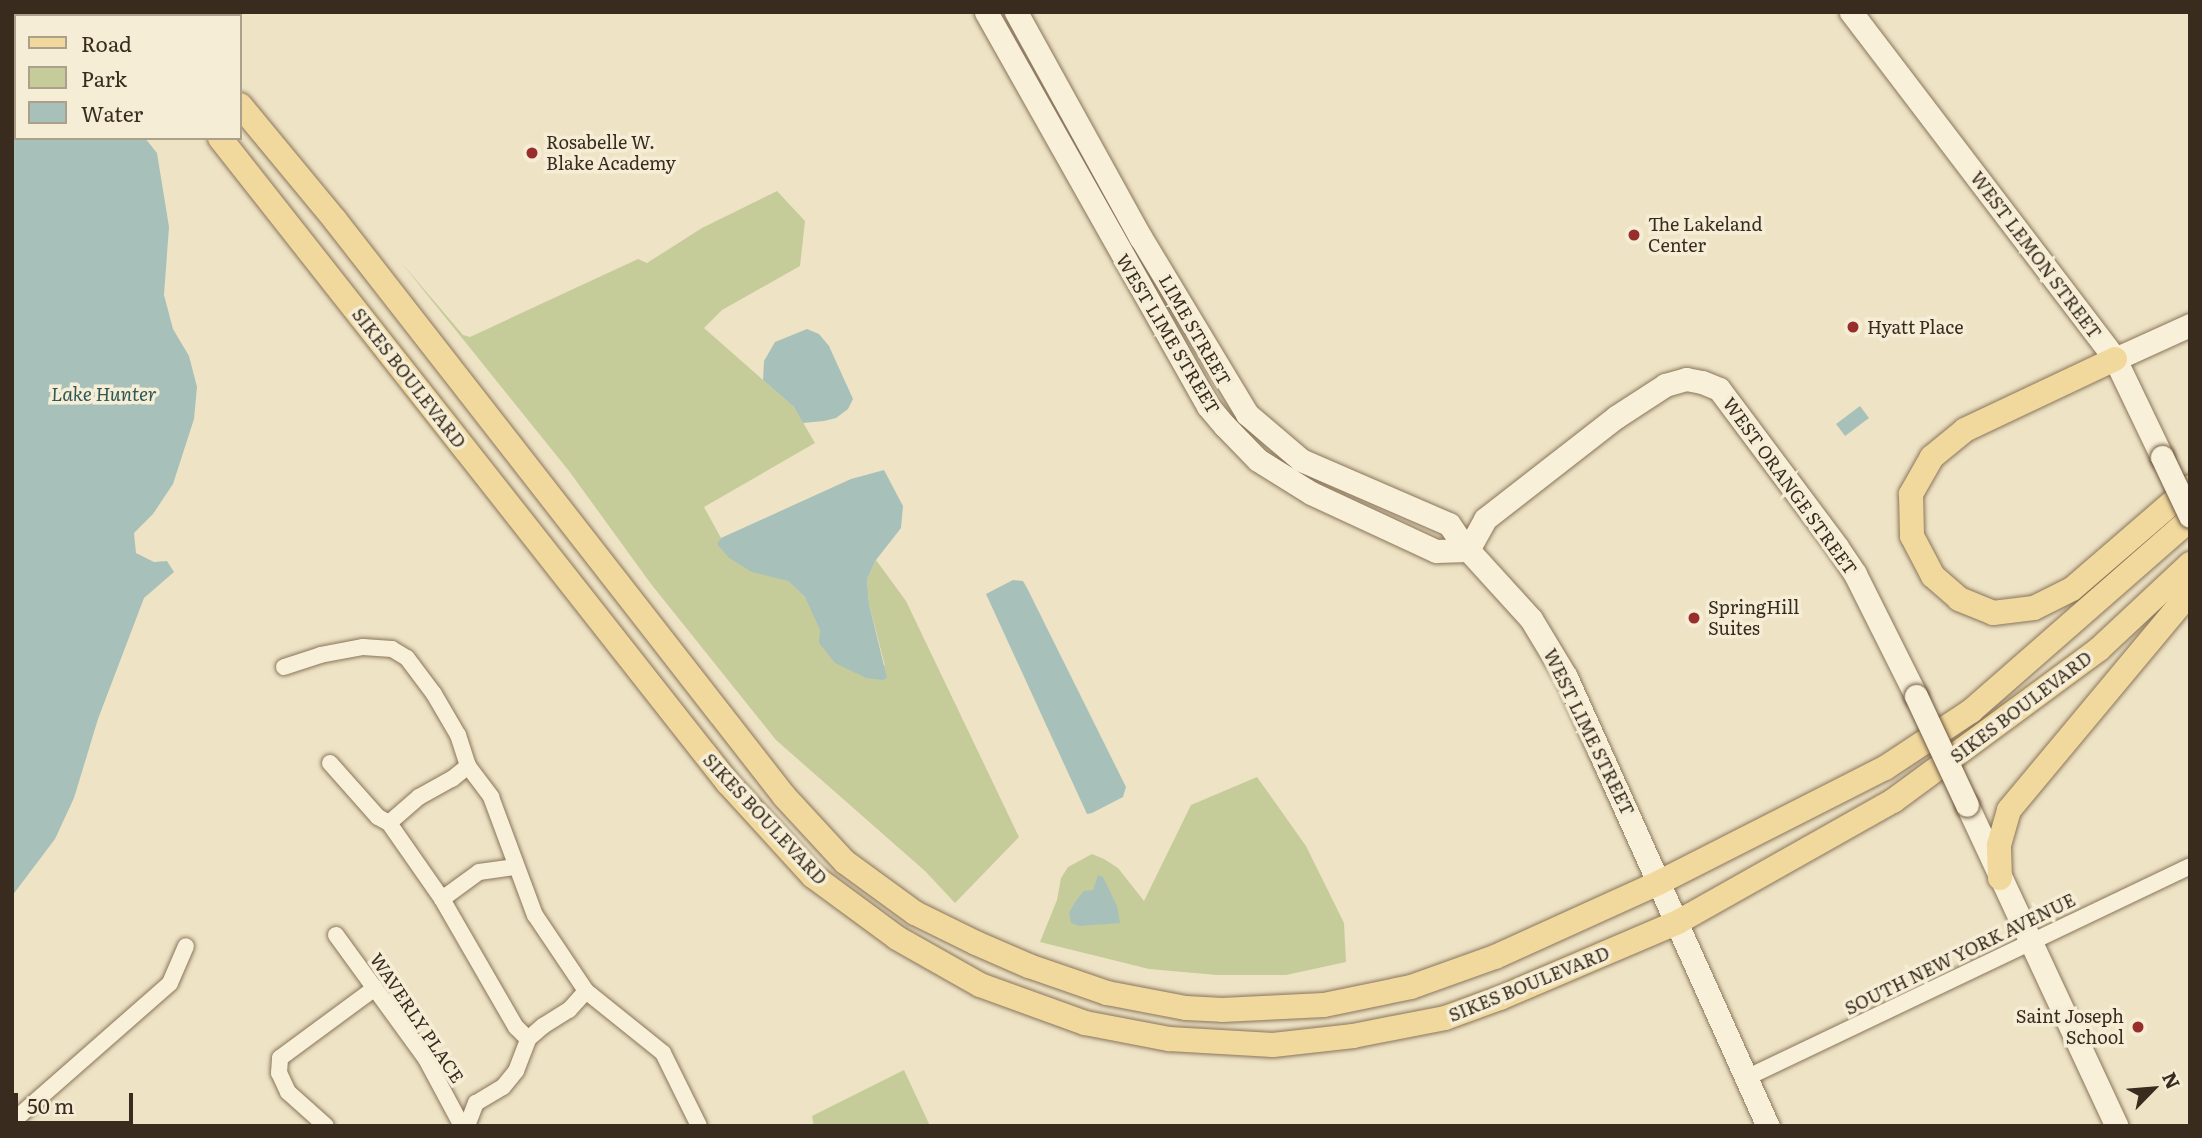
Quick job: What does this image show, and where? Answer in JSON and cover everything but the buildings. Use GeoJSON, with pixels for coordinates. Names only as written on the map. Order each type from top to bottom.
{"type":"FeatureCollection","features":[{"type":"Feature","properties":{"kind":"main road","name":"SIKES BOULEVARD"},"geometry":{"type":"LineString","coordinates":[[242,107],[335,220],[784,796],[845,862],[905,905],[1004,956],[1107,993],[1186,1008],[1222,1010],[1324,1005],[1411,986],[1494,957],[1660,882],[1885,768],[1971,712],[2190,517]]}},
{"type":"Feature","properties":{"kind":"main road","name":"SIKES BOULEVARD"},"geometry":{"type":"LineString","coordinates":[[222,140],[728,783],[813,876],[897,937],[994,990],[1085,1023],[1169,1040],[1273,1045],[1353,1036],[1445,1018],[1678,922],[1894,801],[2099,649],[2190,564]]}},
{"type":"Feature","properties":{"kind":"main road"},"geometry":{"type":"LineString","coordinates":[[2115,359],[1965,430],[1932,457],[1912,494],[1912,536],[1933,576],[1959,599],[1993,613],[2034,608],[2072,589],[2190,486]]}},
{"type":"Feature","properties":{"kind":"main road"},"geometry":{"type":"LineString","coordinates":[[2000,878],[1999,845],[2009,810],[2190,593]]}},
{"type":"Feature","properties":{"kind":"main road"},"geometry":{"type":"LineString","coordinates":[[864,913],[914,931],[963,955],[1004,956]]}},
{"type":"Feature","properties":{"kind":"main road"},"geometry":{"type":"LineString","coordinates":[[994,990],[1037,986],[1172,1015],[1186,1008]]}},
{"type":"Feature","properties":{"kind":"street","name":"WEST LIME STREET"},"geometry":{"type":"LineString","coordinates":[[986,12],[1202,395],[1225,426],[1258,460],[1311,493],[1436,551],[1468,550],[1531,619],[1566,677],[1768,1126]]}},
{"type":"Feature","properties":{"kind":"street","name":"LIME STREET"},"geometry":{"type":"LineString","coordinates":[[1016,12],[1148,249],[1247,414],[1301,460],[1449,524],[1468,550]]}},
{"type":"Feature","properties":{"kind":"street","name":"WEST LEMON STREET"},"geometry":{"type":"LineString","coordinates":[[1852,12],[2115,359],[2190,517]]}},
{"type":"Feature","properties":{"kind":"street"},"geometry":{"type":"LineString","coordinates":[[2115,359],[2190,325]]}},
{"type":"Feature","properties":{"kind":"street","name":"WEST ORANGE STREET"},"geometry":{"type":"LineString","coordinates":[[1468,550],[1485,519],[1598,432],[1665,385],[1686,379],[1719,389],[1855,574],[1916,696],[2117,1126]]}},
{"type":"Feature","properties":{"kind":"street"},"geometry":{"type":"LineString","coordinates":[[284,667],[320,655],[363,647],[392,649],[401,654],[434,694],[458,735],[468,766],[491,797],[535,915],[586,991],[663,1053],[699,1126]]}},
{"type":"Feature","properties":{"kind":"street"},"geometry":{"type":"LineString","coordinates":[[330,763],[378,817],[389,822],[442,899],[516,1027],[528,1039]]}},
{"type":"Feature","properties":{"kind":"street"},"geometry":{"type":"LineString","coordinates":[[389,822],[419,797],[468,766]]}},
{"type":"Feature","properties":{"kind":"street","name":"SOUTH NEW YORK AVENUE"},"geometry":{"type":"LineString","coordinates":[[1746,1078],[2190,866]]}},
{"type":"Feature","properties":{"kind":"street"},"geometry":{"type":"LineString","coordinates":[[442,899],[480,872],[516,867]]}},
{"type":"Feature","properties":{"kind":"street","name":"WAVERLY PLACE"},"geometry":{"type":"LineString","coordinates":[[336,935],[434,1071],[465,1126]]}},
{"type":"Feature","properties":{"kind":"street"},"geometry":{"type":"LineString","coordinates":[[12,1122],[170,983],[186,946]]}},
{"type":"Feature","properties":{"kind":"street"},"geometry":{"type":"LineString","coordinates":[[326,1126],[288,1091],[279,1073],[280,1058],[374,988]]}},
{"type":"Feature","properties":{"kind":"street"},"geometry":{"type":"LineString","coordinates":[[465,1126],[476,1103],[503,1087],[516,1071],[528,1039],[569,1010],[586,991]]}},
{"type":"Feature","properties":{"kind":"green space"},"geometry":{"type":"Polygon","coordinates":[[[777,191],[805,221],[800,266],[722,310],[704,328],[794,407],[815,443],[704,507],[721,538],[718,544],[788,581],[805,597],[816,615],[885,666],[869,604],[867,579],[876,560],[906,601],[1019,837],[955,903],[925,871],[776,740],[651,584],[569,471],[400,261],[463,335],[470,337],[638,259],[647,263],[702,228],[777,191]]]}},
{"type":"Feature","properties":{"kind":"green space"},"geometry":{"type":"Polygon","coordinates":[[[1257,777],[1306,846],[1344,923],[1346,962],[1286,975],[1217,975],[1149,969],[1040,942],[1057,900],[1061,878],[1068,867],[1092,854],[1104,859],[1118,868],[1144,901],[1191,805],[1257,777]]]}},
{"type":"Feature","properties":{"kind":"green space"},"geometry":{"type":"Polygon","coordinates":[[[904,1070],[930,1126],[814,1126],[812,1116],[904,1070]]]}},
{"type":"Feature","properties":{"kind":"water","name":"Lake Hunter"},"geometry":{"type":"Polygon","coordinates":[[[12,12],[20,14],[14,14],[14,140],[147,140],[157,153],[169,227],[164,295],[173,329],[189,356],[197,387],[194,419],[173,484],[153,514],[134,533],[136,553],[154,562],[167,561],[174,572],[144,598],[98,719],[74,798],[55,839],[12,896],[12,12]]]}},
{"type":"Feature","properties":{"kind":"water"},"geometry":{"type":"Polygon","coordinates":[[[807,329],[819,334],[829,346],[853,399],[848,409],[836,418],[803,423],[794,407],[763,380],[764,361],[775,342],[807,329]]]}},
{"type":"Feature","properties":{"kind":"water"},"geometry":{"type":"Polygon","coordinates":[[[1860,406],[1869,418],[1845,436],[1836,424],[1860,406]]]}},
{"type":"Feature","properties":{"kind":"water"},"geometry":{"type":"Polygon","coordinates":[[[884,470],[903,506],[901,528],[876,560],[867,579],[869,604],[887,678],[883,680],[866,678],[835,663],[819,643],[820,630],[805,597],[788,581],[752,572],[729,558],[717,544],[721,538],[851,479],[884,470]]]}},
{"type":"Feature","properties":{"kind":"water"},"geometry":{"type":"Polygon","coordinates":[[[1013,580],[1023,581],[1027,588],[1126,787],[1123,797],[1092,813],[1087,814],[986,594],[1013,580]]]}},
{"type":"Feature","properties":{"kind":"water"},"geometry":{"type":"Polygon","coordinates":[[[1098,875],[1103,877],[1117,906],[1120,923],[1079,926],[1071,923],[1069,913],[1075,902],[1084,891],[1093,890],[1098,875]]]}},
{"type":"Feature","properties":{"kind":"place","name":"Rosabelle W. Blake Academy"},"geometry":{"type":"Point","coordinates":[532,153]}},
{"type":"Feature","properties":{"kind":"place","name":"The Lakeland Center"},"geometry":{"type":"Point","coordinates":[1634,235]}},
{"type":"Feature","properties":{"kind":"place","name":"Hyatt Place"},"geometry":{"type":"Point","coordinates":[1853,327]}},
{"type":"Feature","properties":{"kind":"place","name":"SpringHill Suites"},"geometry":{"type":"Point","coordinates":[1694,618]}},
{"type":"Feature","properties":{"kind":"place","name":"Saint Joseph School"},"geometry":{"type":"Point","coordinates":[2138,1027]}}]}
